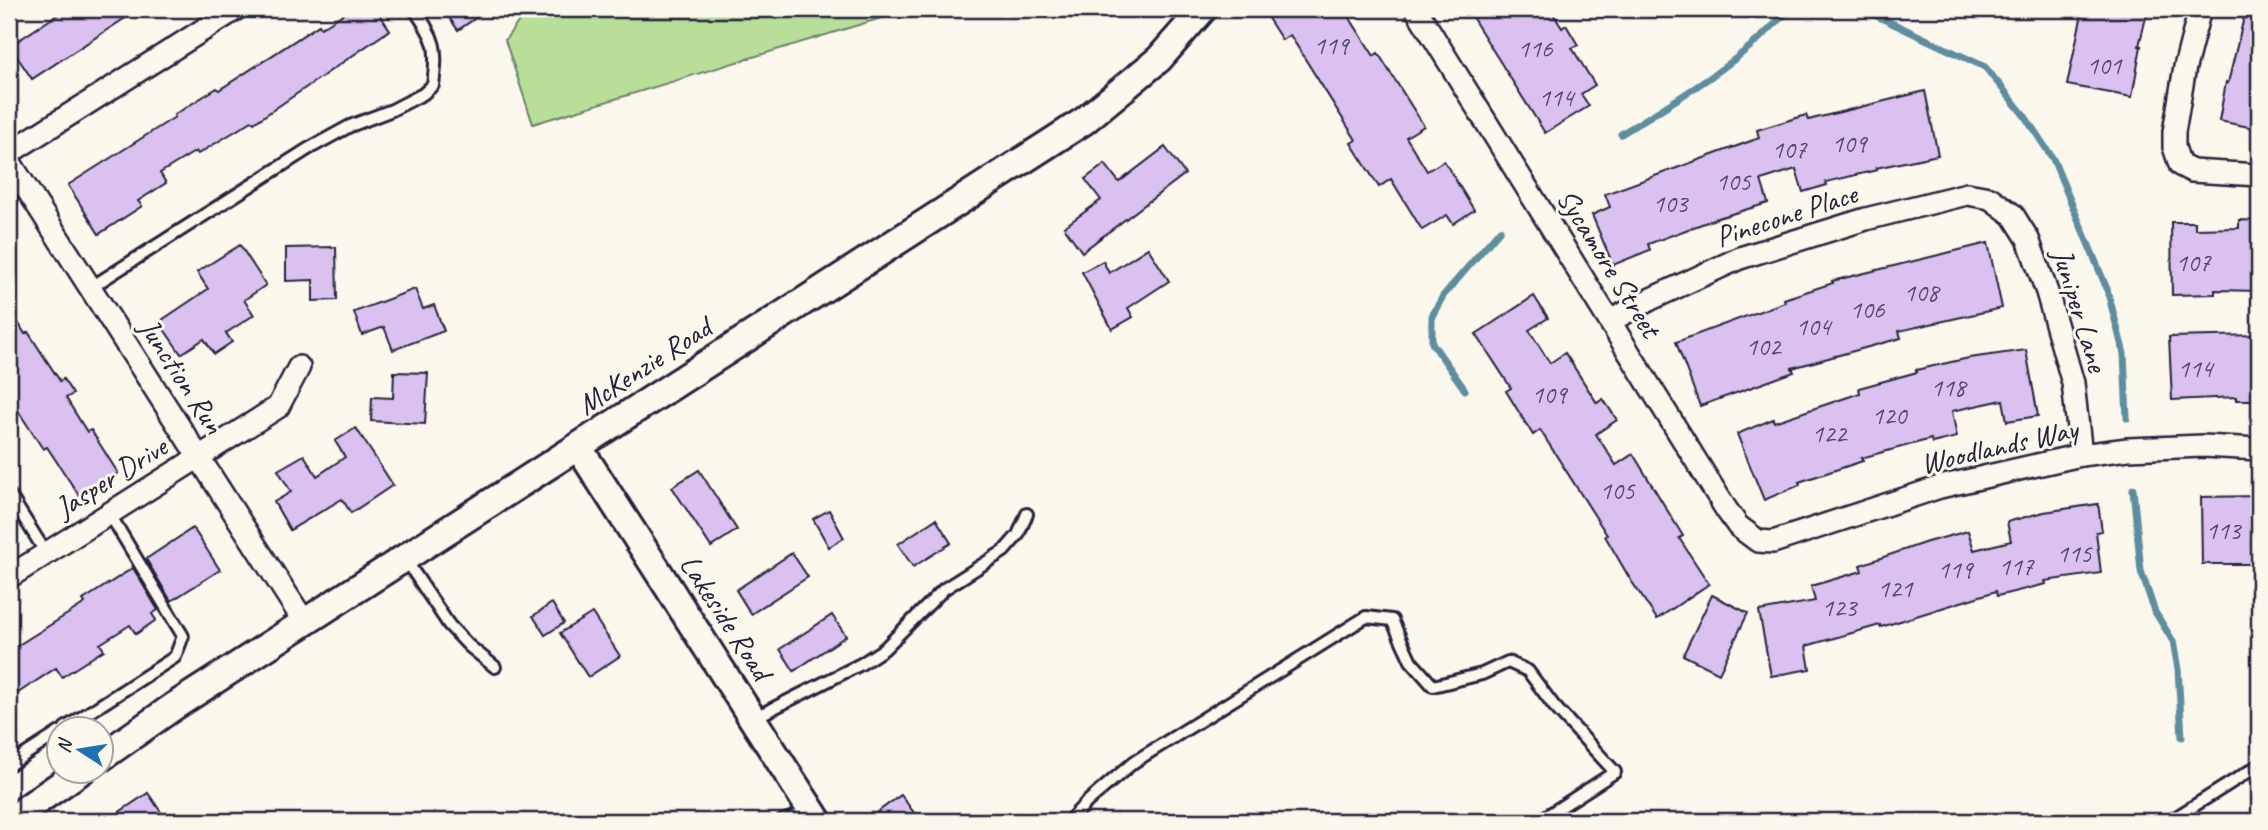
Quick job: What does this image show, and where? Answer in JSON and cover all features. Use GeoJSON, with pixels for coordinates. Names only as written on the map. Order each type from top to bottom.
{"type":"FeatureCollection","features":[{"type":"Feature","properties":{"kind":"street"},"geometry":{"type":"LineString","coordinates":[[9,153],[236,9]]}},
{"type":"Feature","properties":{"kind":"street","name":"McKenzie Road"},"geometry":{"type":"LineString","coordinates":[[116,747],[173,707],[1084,121],[1159,59],[1203,9]]}},
{"type":"Feature","properties":{"kind":"street","name":"Sycamore Street"},"geometry":{"type":"LineString","coordinates":[[1416,9],[1726,509],[1738,526],[1758,541]]}},
{"type":"Feature","properties":{"kind":"street"},"geometry":{"type":"LineString","coordinates":[[2200,9],[2185,67],[2174,132],[2174,147],[2180,165],[2192,171],[2259,175]]}},
{"type":"Feature","properties":{"kind":"street","name":"Junction Run"},"geometry":{"type":"LineString","coordinates":[[9,161],[305,623]]}},
{"type":"Feature","properties":{"kind":"street","name":"Pinecone Place"},"geometry":{"type":"LineString","coordinates":[[1610,321],[1740,258],[1866,219],[1968,194],[1990,198]]}},
{"type":"Feature","properties":{"kind":"street","name":"Juniper Lane"},"geometry":{"type":"LineString","coordinates":[[1990,198],[2013,215],[2028,239],[2047,292],[2073,383],[2081,455]]}},
{"type":"Feature","properties":{"kind":"street","name":"Jasper Drive"},"geometry":{"type":"LineString","coordinates":[[9,577],[278,407],[299,367]]}},
{"type":"Feature","properties":{"kind":"street","name":"Woodlands Way"},"geometry":{"type":"LineString","coordinates":[[1758,541],[1773,542],[1800,534],[1940,486],[2081,455],[2128,449],[2203,446],[2259,449]]}},
{"type":"Feature","properties":{"kind":"street","name":"Lakeside Road"},"geometry":{"type":"LineString","coordinates":[[579,448],[814,816]]}},
{"type":"Feature","properties":{"kind":"street"},"geometry":{"type":"LineString","coordinates":[[25,817],[66,784]]}},
{"type":"Feature","properties":{"kind":"lane"},"geometry":{"type":"LineString","coordinates":[[90,288],[308,149],[350,126],[392,110],[423,94],[433,85],[436,62],[432,34],[414,9]]}},
{"type":"Feature","properties":{"kind":"lane"},"geometry":{"type":"LineString","coordinates":[[9,494],[46,553]]}},
{"type":"Feature","properties":{"kind":"lane"},"geometry":{"type":"LineString","coordinates":[[88,714],[175,657],[183,636],[109,513]]}},
{"type":"Feature","properties":{"kind":"lane"},"geometry":{"type":"LineString","coordinates":[[752,719],[861,664],[884,649],[944,589],[1004,551],[1018,535],[1027,514]]}},
{"type":"Feature","properties":{"kind":"lane"},"geometry":{"type":"LineString","coordinates":[[405,559],[449,625],[495,667]]}},
{"type":"Feature","properties":{"kind":"lane"},"geometry":{"type":"LineString","coordinates":[[1069,821],[1134,762],[1366,617],[1392,620],[1411,661],[1433,686],[1482,674],[1507,662],[1528,671],[1554,706],[1615,772],[1539,821]]}},
{"type":"Feature","properties":{"kind":"lane"},"geometry":{"type":"LineString","coordinates":[[9,765],[46,741]]}},
{"type":"Feature","properties":{"kind":"lane"},"geometry":{"type":"LineString","coordinates":[[2171,821],[2259,765]]}},
{"type":"Feature","properties":{"kind":"lane"},"geometry":{"type":"LineString","coordinates":[[782,821],[814,816]]}},
{"type":"Feature","properties":{"kind":"green space"},"geometry":{"type":"Polygon","coordinates":[[[528,9],[911,9],[533,124],[505,40],[528,9]]]}},
{"type":"Feature","properties":{"kind":"building"},"geometry":{"type":"Polygon","coordinates":[[[66,9],[139,9],[32,79],[10,46],[66,9]]]}},
{"type":"Feature","properties":{"kind":"building"},"geometry":{"type":"Polygon","coordinates":[[[351,9],[376,9],[390,30],[254,123],[252,121],[198,154],[196,151],[160,173],[166,183],[138,201],[142,206],[99,234],[68,185],[217,88],[219,90],[319,25],[321,28],[351,9]]]}},
{"type":"Feature","properties":{"kind":"building"},"geometry":{"type":"Polygon","coordinates":[[[443,9],[489,9],[458,30],[443,9]]]}},
{"type":"Feature","properties":{"kind":"building"},"geometry":{"type":"Polygon","coordinates":[[[1262,9],[1344,9],[1374,56],[1378,53],[1424,126],[1406,137],[1427,171],[1444,161],[1474,210],[1453,224],[1447,215],[1422,230],[1391,179],[1379,187],[1351,143],[1356,140],[1290,35],[1282,40],[1262,9]]]}},
{"type":"Feature","properties":{"kind":"building"},"geometry":{"type":"Polygon","coordinates":[[[1467,9],[1550,9],[1562,28],[1566,25],[1578,45],[1572,48],[1595,85],[1581,94],[1589,106],[1545,133],[1467,9]]]}},
{"type":"Feature","properties":{"kind":"building"},"geometry":{"type":"Polygon","coordinates":[[[2083,9],[2148,9],[2139,46],[2132,97],[2067,85],[2083,9]]]}},
{"type":"Feature","properties":{"kind":"building"},"geometry":{"type":"Polygon","coordinates":[[[2246,9],[2259,9],[2259,129],[2219,121],[2226,82],[2228,83],[2246,9]]]}},
{"type":"Feature","properties":{"kind":"building"},"geometry":{"type":"Polygon","coordinates":[[[1925,91],[1938,155],[1876,168],[1877,170],[1826,182],[1827,185],[1803,192],[1796,169],[1761,180],[1768,203],[1648,244],[1650,250],[1613,265],[1592,215],[1610,207],[1605,194],[1759,138],[1757,130],[1806,115],[1808,120],[1925,91]]]}},
{"type":"Feature","properties":{"kind":"building"},"geometry":{"type":"Polygon","coordinates":[[[1165,147],[1185,174],[1082,252],[1064,227],[1101,200],[1085,179],[1105,164],[1119,182],[1165,147]]]}},
{"type":"Feature","properties":{"kind":"building"},"geometry":{"type":"Polygon","coordinates":[[[2239,220],[2259,221],[2259,291],[2215,290],[2215,294],[2172,295],[2171,222],[2195,222],[2195,229],[2239,228],[2239,220]]]}},
{"type":"Feature","properties":{"kind":"building"},"geometry":{"type":"Polygon","coordinates":[[[1988,243],[2002,308],[1899,331],[1901,338],[1792,368],[1794,372],[1700,406],[1676,342],[1785,302],[1784,299],[1833,283],[1832,281],[1988,243]]]}},
{"type":"Feature","properties":{"kind":"building"},"geometry":{"type":"Polygon","coordinates":[[[240,245],[266,285],[244,300],[254,315],[226,333],[232,342],[214,354],[204,339],[181,354],[159,322],[208,289],[197,272],[240,245]]]}},
{"type":"Feature","properties":{"kind":"building"},"geometry":{"type":"Polygon","coordinates":[[[336,247],[337,300],[313,301],[313,280],[286,281],[286,248],[336,247]]]}},
{"type":"Feature","properties":{"kind":"building"},"geometry":{"type":"Polygon","coordinates":[[[1148,248],[1169,281],[1128,308],[1133,317],[1112,329],[1082,272],[1103,261],[1109,273],[1148,248]]]}},
{"type":"Feature","properties":{"kind":"building"},"geometry":{"type":"Polygon","coordinates":[[[415,289],[423,309],[434,305],[444,331],[393,350],[384,327],[362,335],[354,312],[415,289]]]}},
{"type":"Feature","properties":{"kind":"building"},"geometry":{"type":"Polygon","coordinates":[[[1534,296],[1548,318],[1529,330],[1550,363],[1565,353],[1597,403],[1603,399],[1617,420],[1596,434],[1616,465],[1633,454],[1683,536],[1679,538],[1709,584],[1657,619],[1540,430],[1533,435],[1506,391],[1511,388],[1476,334],[1534,296]]]}},
{"type":"Feature","properties":{"kind":"building"},"geometry":{"type":"Polygon","coordinates":[[[9,307],[25,334],[28,332],[60,381],[63,379],[73,394],[66,398],[87,432],[91,430],[118,473],[80,497],[47,447],[43,449],[9,397],[9,307]]]}},
{"type":"Feature","properties":{"kind":"building"},"geometry":{"type":"Polygon","coordinates":[[[2259,335],[2259,400],[2236,400],[2236,397],[2172,400],[2169,337],[2259,335]]]}},
{"type":"Feature","properties":{"kind":"building"},"geometry":{"type":"Polygon","coordinates":[[[2026,350],[2038,416],[2007,421],[2003,400],[1952,411],[1957,437],[1932,443],[1931,439],[1861,458],[1863,461],[1799,482],[1800,485],[1764,500],[1737,434],[1773,419],[1774,422],[1860,393],[1859,388],[1917,372],[1916,370],[1969,358],[2026,350]]]}},
{"type":"Feature","properties":{"kind":"building"},"geometry":{"type":"Polygon","coordinates":[[[394,372],[428,373],[425,424],[371,421],[372,397],[393,398],[394,372]]]}},
{"type":"Feature","properties":{"kind":"building"},"geometry":{"type":"Polygon","coordinates":[[[356,428],[393,485],[351,513],[342,499],[290,530],[274,502],[291,492],[278,470],[304,455],[317,476],[345,457],[335,441],[356,428]]]}},
{"type":"Feature","properties":{"kind":"building"},"geometry":{"type":"Polygon","coordinates":[[[699,470],[737,530],[711,547],[672,487],[699,470]]]}},
{"type":"Feature","properties":{"kind":"building"},"geometry":{"type":"Polygon","coordinates":[[[2259,496],[2259,564],[2202,564],[2201,497],[2259,496]]]}},
{"type":"Feature","properties":{"kind":"building"},"geometry":{"type":"Polygon","coordinates":[[[2098,504],[2102,531],[2096,532],[2101,573],[2045,581],[2046,584],[1997,596],[1996,591],[1881,627],[1880,625],[1806,646],[1810,669],[1771,676],[1759,611],[1815,601],[1811,586],[1862,571],[1860,565],[1927,542],[1968,531],[1974,550],[2011,541],[2007,522],[2044,512],[2098,504]]]}},
{"type":"Feature","properties":{"kind":"building"},"geometry":{"type":"Polygon","coordinates":[[[829,510],[844,538],[829,547],[813,519],[829,510]]]}},
{"type":"Feature","properties":{"kind":"building"},"geometry":{"type":"Polygon","coordinates":[[[936,519],[951,543],[913,567],[898,544],[936,519]]]}},
{"type":"Feature","properties":{"kind":"building"},"geometry":{"type":"Polygon","coordinates":[[[193,528],[220,570],[171,601],[146,559],[193,528]]]}},
{"type":"Feature","properties":{"kind":"building"},"geometry":{"type":"Polygon","coordinates":[[[792,553],[808,577],[751,614],[736,590],[792,553]]]}},
{"type":"Feature","properties":{"kind":"building"},"geometry":{"type":"Polygon","coordinates":[[[133,568],[158,610],[152,614],[156,620],[136,634],[130,625],[100,644],[104,650],[62,677],[56,668],[9,699],[9,651],[85,603],[83,600],[133,568]]]}},
{"type":"Feature","properties":{"kind":"building"},"geometry":{"type":"Polygon","coordinates":[[[1712,595],[1748,613],[1719,673],[1683,655],[1712,595]]]}},
{"type":"Feature","properties":{"kind":"building"},"geometry":{"type":"Polygon","coordinates":[[[552,603],[564,623],[545,635],[533,616],[552,603]]]}},
{"type":"Feature","properties":{"kind":"building"},"geometry":{"type":"Polygon","coordinates":[[[592,613],[620,656],[588,677],[560,633],[592,613]]]}},
{"type":"Feature","properties":{"kind":"building"},"geometry":{"type":"Polygon","coordinates":[[[832,615],[846,636],[794,671],[780,649],[832,615]]]}},
{"type":"Feature","properties":{"kind":"building"},"geometry":{"type":"Polygon","coordinates":[[[148,793],[167,821],[106,821],[148,793]]]}},
{"type":"Feature","properties":{"kind":"building"},"geometry":{"type":"Polygon","coordinates":[[[901,795],[920,821],[865,821],[901,795]]]}},
{"type":"Feature","properties":{"kind":"waterway"},"geometry":{"type":"LineString","coordinates":[[1621,134],[1731,62],[1789,9]]}},
{"type":"Feature","properties":{"kind":"waterway"},"geometry":{"type":"LineString","coordinates":[[1862,9],[1985,67],[2024,115],[2053,159],[2107,289],[2124,354],[2127,418]]}},
{"type":"Feature","properties":{"kind":"waterway"},"geometry":{"type":"LineString","coordinates":[[1465,390],[1432,343],[1432,316],[1443,296],[1500,230]]}},
{"type":"Feature","properties":{"kind":"waterway"},"geometry":{"type":"LineString","coordinates":[[2133,489],[2141,571],[2155,612],[2173,641],[2178,669],[2182,737]]}}]}
